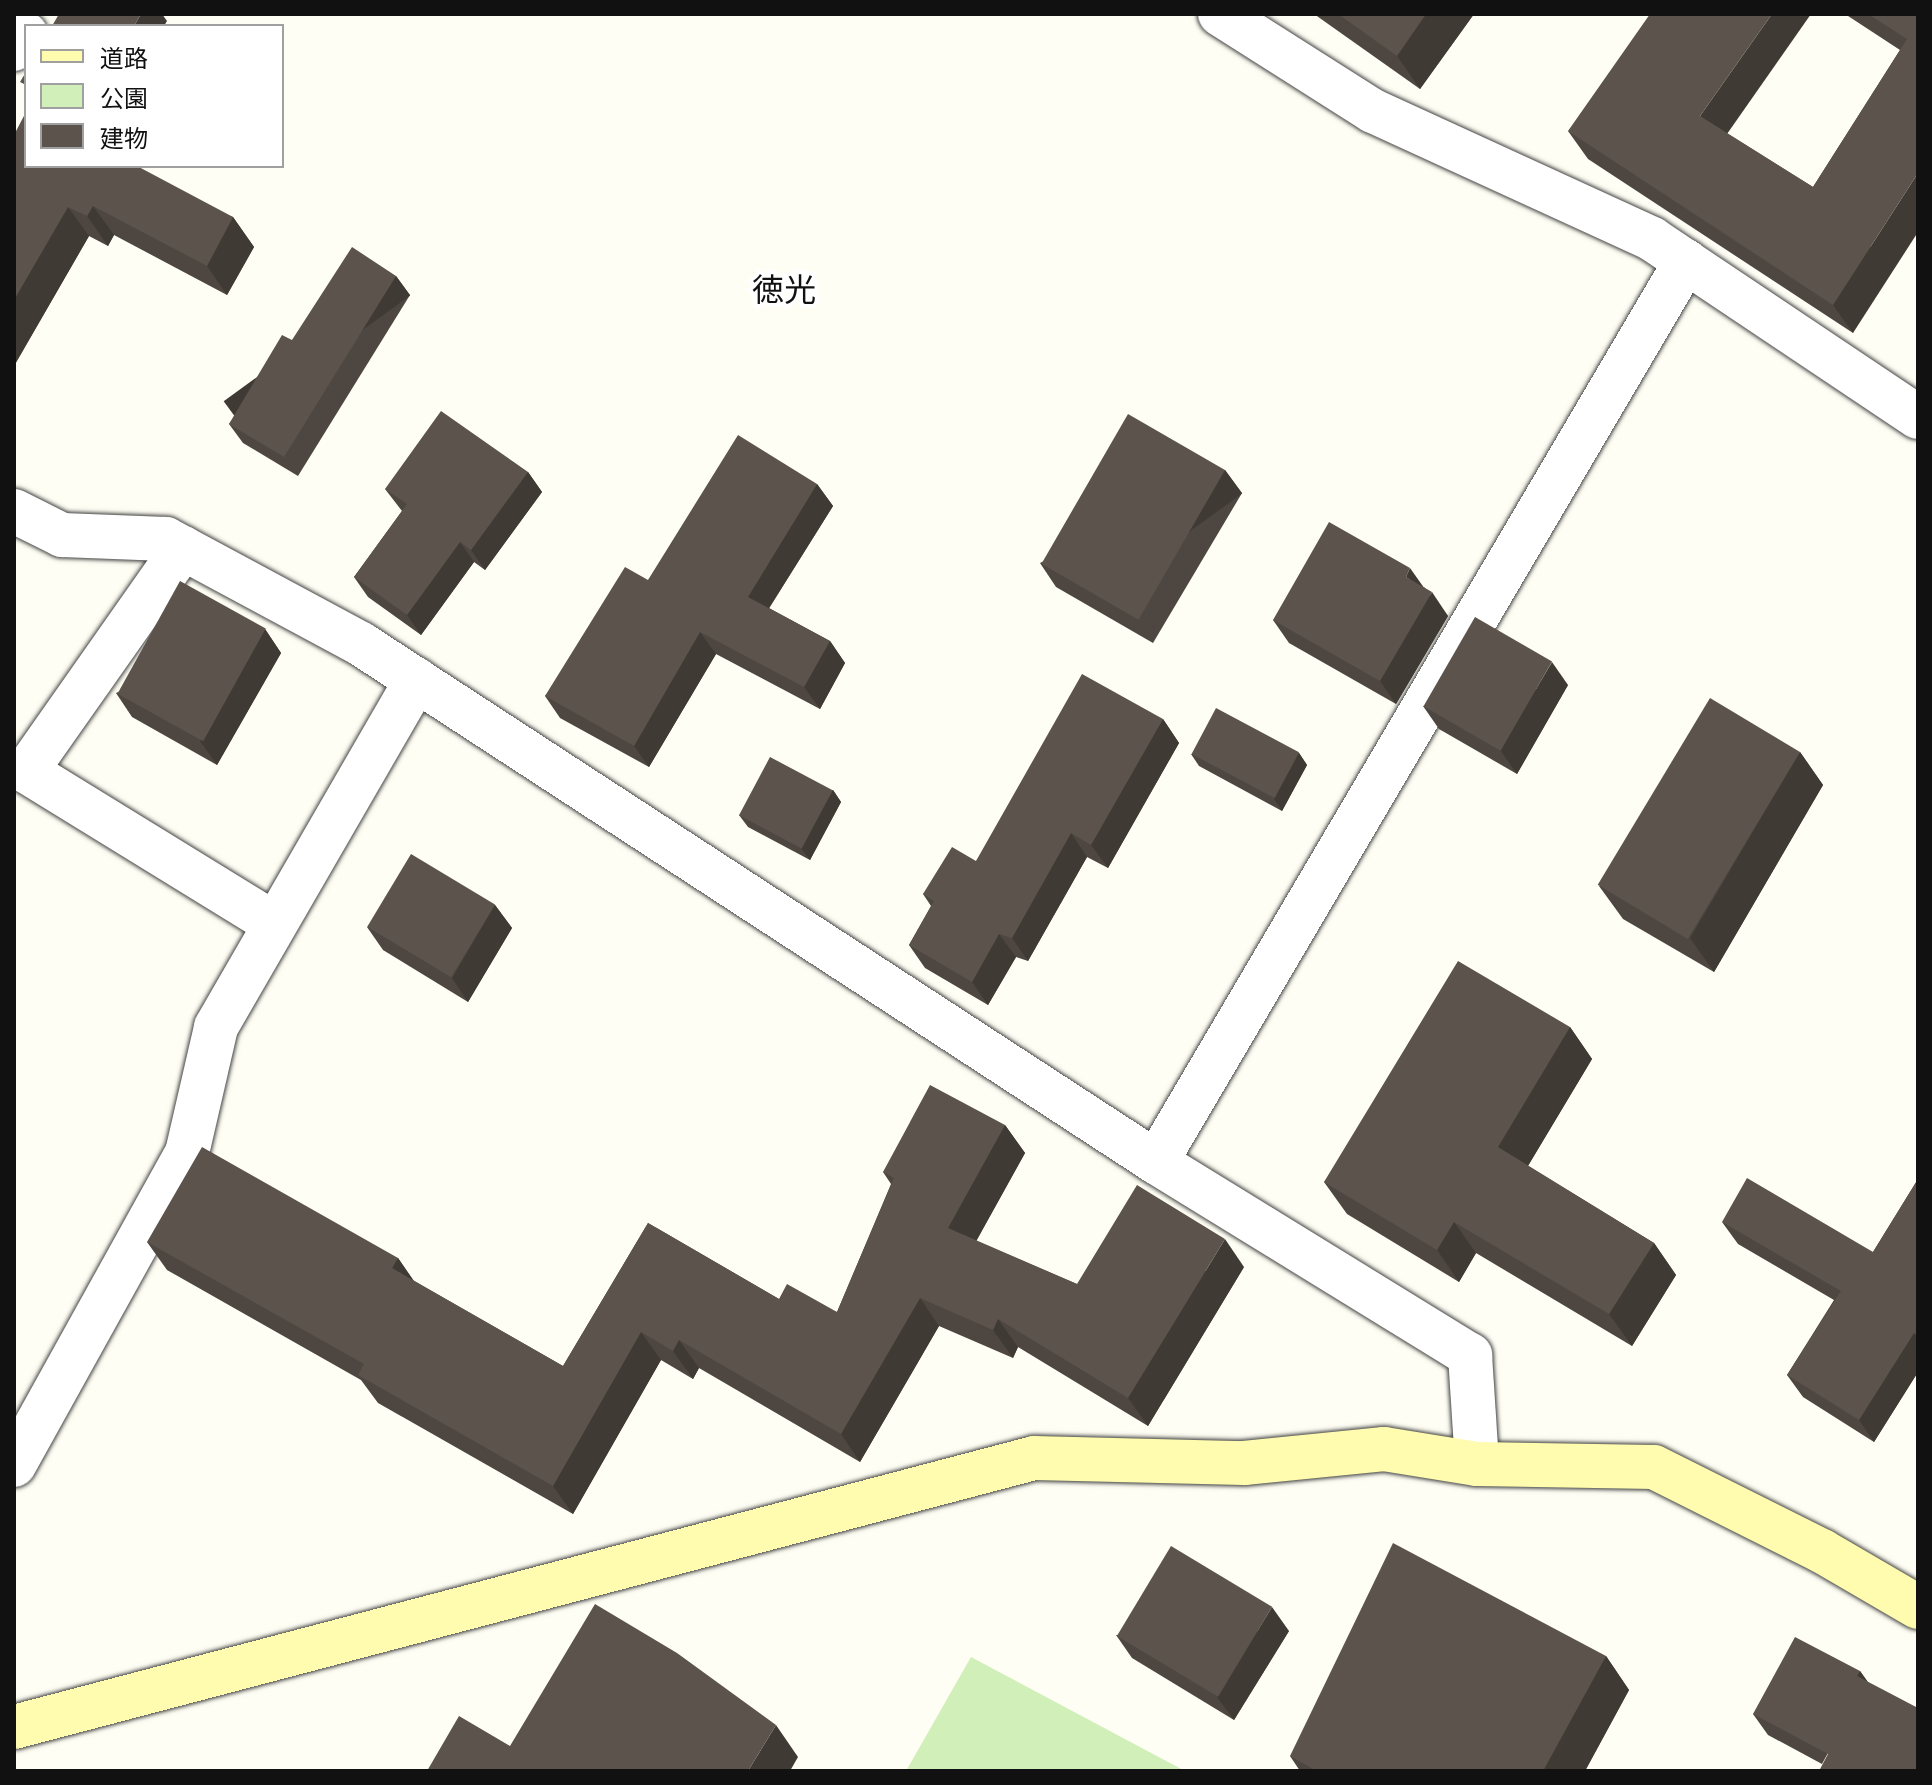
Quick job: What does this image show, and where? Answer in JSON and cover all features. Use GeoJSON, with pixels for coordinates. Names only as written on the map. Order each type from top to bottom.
{"type":"FeatureCollection","features":[{"type":"Feature","properties":{"kind":"street"},"geometry":{"type":"LineString","coordinates":[[1220,14],[1373,111],[1652,239],[1918,417]]}},
{"type":"Feature","properties":{"kind":"street"},"geometry":{"type":"LineString","coordinates":[[1156,1162],[1686,261]]}},
{"type":"Feature","properties":{"kind":"street"},"geometry":{"type":"LineString","coordinates":[[14,511],[62,535],[166,539],[361,644],[1156,1162],[1470,1355],[1477,1464]]}},
{"type":"Feature","properties":{"kind":"street"},"geometry":{"type":"LineString","coordinates":[[183,548],[26,771],[275,924]]}},
{"type":"Feature","properties":{"kind":"street"},"geometry":{"type":"LineString","coordinates":[[14,1465],[187,1153],[216,1027],[416,680]]}},
{"type":"Feature","properties":{"kind":"street"},"geometry":{"type":"LineString","coordinates":[[14,1727],[1034,1458],[1244,1463],[1384,1449],[1477,1464],[1654,1467],[1822,1551],[1918,1607]]}},
{"type":"Feature","properties":{"kind":"green space"},"geometry":{"type":"Polygon","coordinates":[[[971,1657],[1185,1771],[906,1771],[971,1657]]]}},
{"type":"Feature","properties":{"kind":"building"},"geometry":{"type":"Polygon","coordinates":[[[59,14],[141,14],[135,24],[53,24],[59,14]]]}},
{"type":"Feature","properties":{"kind":"building"},"geometry":{"type":"Polygon","coordinates":[[[1338,14],[1426,14],[1397,56],[1338,14]]]}},
{"type":"Feature","properties":{"kind":"building"},"geometry":{"type":"Polygon","coordinates":[[[1650,14],[1772,14],[1700,116],[1813,187],[1907,39],[1868,14],[1918,14],[1918,173],[1833,305],[1568,131],[1650,14]]]}},
{"type":"Feature","properties":{"kind":"building"},"geometry":{"type":"Polygon","coordinates":[[[24,116],[24,168],[141,168],[233,217],[207,266],[93,206],[87,216],[68,207],[14,300],[14,135],[24,116]]]}},
{"type":"Feature","properties":{"kind":"building"},"geometry":{"type":"Polygon","coordinates":[[[352,247],[396,276],[284,457],[229,424],[282,335],[292,340],[352,247]]]}},
{"type":"Feature","properties":{"kind":"building"},"geometry":{"type":"Polygon","coordinates":[[[441,411],[528,472],[471,550],[460,542],[407,615],[354,577],[407,504],[385,489],[441,411]]]}},
{"type":"Feature","properties":{"kind":"building"},"geometry":{"type":"Polygon","coordinates":[[[1128,414],[1225,470],[1138,620],[1042,564],[1128,414]]]}},
{"type":"Feature","properties":{"kind":"building"},"geometry":{"type":"Polygon","coordinates":[[[738,435],[817,484],[748,597],[830,641],[804,687],[700,632],[634,746],[545,696],[625,567],[648,580],[738,435]]]}},
{"type":"Feature","properties":{"kind":"building"},"geometry":{"type":"Polygon","coordinates":[[[1329,522],[1410,568],[1406,577],[1432,592],[1380,681],[1273,620],[1329,522]]]}},
{"type":"Feature","properties":{"kind":"building"},"geometry":{"type":"Polygon","coordinates":[[[180,581],[266,629],[203,741],[117,694],[180,581]]]}},
{"type":"Feature","properties":{"kind":"building"},"geometry":{"type":"Polygon","coordinates":[[[1475,617],[1552,661],[1501,751],[1424,706],[1475,617]]]}},
{"type":"Feature","properties":{"kind":"building"},"geometry":{"type":"Polygon","coordinates":[[[1082,674],[1163,719],[1091,845],[1071,833],[1012,938],[999,934],[972,982],[909,945],[934,901],[923,894],[952,847],[976,861],[1082,674]]]}},
{"type":"Feature","properties":{"kind":"building"},"geometry":{"type":"Polygon","coordinates":[[[1710,698],[1800,752],[1688,939],[1598,885],[1710,698]]]}},
{"type":"Feature","properties":{"kind":"building"},"geometry":{"type":"Polygon","coordinates":[[[1216,708],[1299,752],[1275,798],[1192,754],[1216,708]]]}},
{"type":"Feature","properties":{"kind":"building"},"geometry":{"type":"Polygon","coordinates":[[[770,757],[833,790],[802,849],[739,815],[770,757]]]}},
{"type":"Feature","properties":{"kind":"building"},"geometry":{"type":"Polygon","coordinates":[[[411,854],[495,904],[451,977],[367,927],[411,854]]]}},
{"type":"Feature","properties":{"kind":"building"},"geometry":{"type":"Polygon","coordinates":[[[1458,961],[1570,1027],[1498,1147],[1654,1243],[1609,1314],[1454,1222],[1437,1250],[1324,1182],[1458,961]]]}},
{"type":"Feature","properties":{"kind":"building"},"geometry":{"type":"Polygon","coordinates":[[[930,1085],[1005,1125],[948,1228],[1077,1284],[1137,1185],[1225,1239],[1128,1398],[998,1319],[993,1330],[920,1298],[841,1434],[679,1340],[673,1351],[641,1332],[553,1486],[358,1375],[364,1364],[147,1242],[202,1147],[398,1258],[392,1268],[563,1366],[648,1223],[779,1299],[787,1284],[837,1312],[894,1178],[883,1172],[930,1085]]]}},
{"type":"Feature","properties":{"kind":"building"},"geometry":{"type":"Polygon","coordinates":[[[1747,1178],[1873,1252],[1918,1179],[1918,1335],[1914,1333],[1859,1420],[1787,1375],[1841,1291],[1722,1222],[1747,1178]]]}},
{"type":"Feature","properties":{"kind":"building"},"geometry":{"type":"Polygon","coordinates":[[[1393,1543],[1606,1656],[1543,1771],[1317,1771],[1290,1756],[1393,1543]]]}},
{"type":"Feature","properties":{"kind":"building"},"geometry":{"type":"Polygon","coordinates":[[[1171,1546],[1272,1607],[1218,1697],[1117,1636],[1171,1546]]]}},
{"type":"Feature","properties":{"kind":"building"},"geometry":{"type":"Polygon","coordinates":[[[595,1604],[677,1653],[776,1725],[748,1771],[427,1771],[459,1716],[510,1746],[595,1604]]]}},
{"type":"Feature","properties":{"kind":"building"},"geometry":{"type":"Polygon","coordinates":[[[1795,1637],[1860,1671],[1857,1676],[1918,1708],[1918,1771],[1819,1771],[1828,1754],[1753,1714],[1795,1637]]]}},
{"type":"Feature","properties":{"kind":"district","name":"徳光"},"geometry":{"type":"Point","coordinates":[784,290]}}]}
